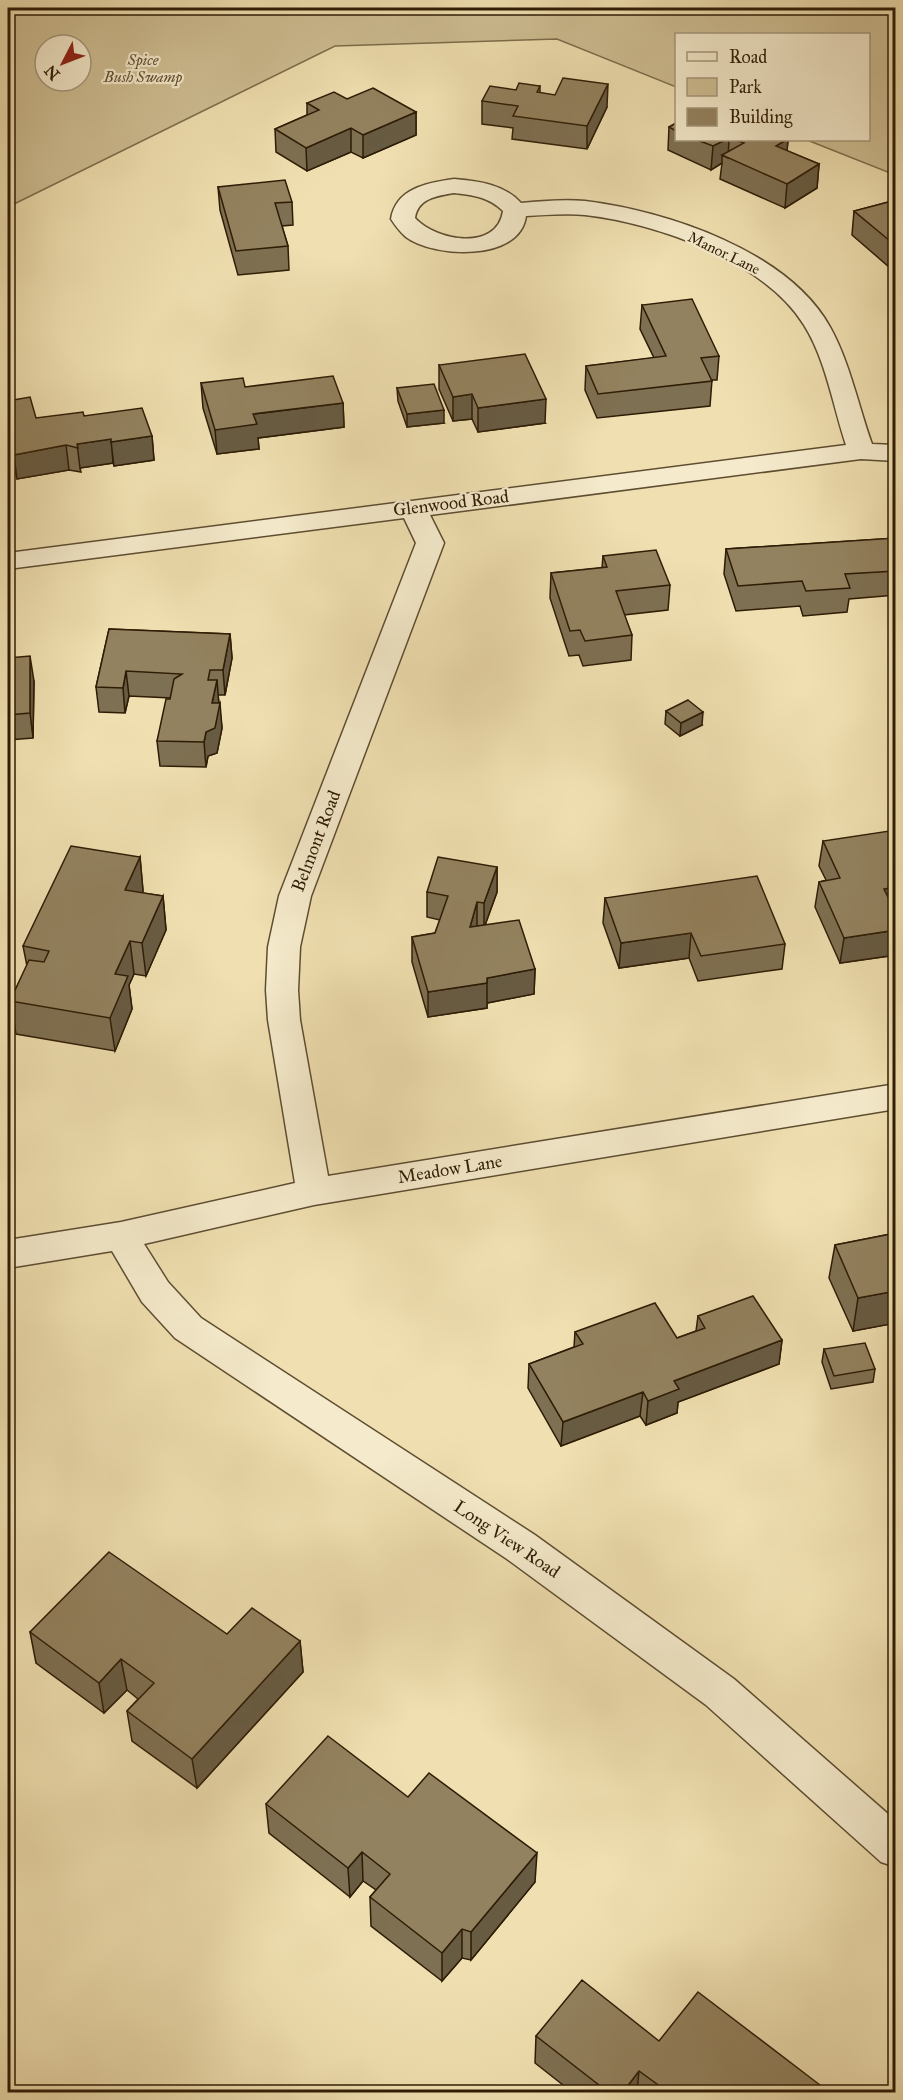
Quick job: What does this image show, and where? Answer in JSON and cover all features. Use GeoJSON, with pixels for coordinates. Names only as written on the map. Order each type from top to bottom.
{"type":"FeatureCollection","features":[{"type":"Feature","properties":{"kind":"street","name":"Manor Lane"},"geometry":{"type":"LineString","coordinates":[[515,210],[583,208],[625,215],[702,240],[764,272],[793,296],[817,325],[861,450]]}},
{"type":"Feature","properties":{"kind":"street","name":"Glenwood Road"},"geometry":{"type":"LineString","coordinates":[[8,561],[861,450],[896,453]]}},
{"type":"Feature","properties":{"kind":"street","name":"Belmont Road"},"geometry":{"type":"LineString","coordinates":[[314,1192],[284,1020],[284,947],[295,897],[430,543],[413,508]]}},
{"type":"Feature","properties":{"kind":"street","name":"Meadow Lane"},"geometry":{"type":"LineString","coordinates":[[8,1254],[121,1236],[314,1192],[896,1096]]}},
{"type":"Feature","properties":{"kind":"street","name":"Long View Road"},"geometry":{"type":"LineString","coordinates":[[121,1236],[155,1292],[188,1328],[521,1547],[720,1692],[896,1848]]}},
{"type":"Feature","properties":{"kind":"green space","name":"Spice Bush Swamp"},"geometry":{"type":"Polygon","coordinates":[[[8,8],[895,8],[895,175],[810,141],[870,141],[870,33],[675,33],[675,87],[557,39],[335,46],[8,207],[8,8]]]}},
{"type":"Feature","properties":{"kind":"building"},"geometry":{"type":"Polygon","coordinates":[[[563,78],[608,84],[587,126],[513,116],[518,106],[482,101],[490,86],[516,90],[519,83],[540,86],[537,92],[555,95],[563,78]]]}},
{"type":"Feature","properties":{"kind":"building"},"geometry":{"type":"Polygon","coordinates":[[[373,88],[416,112],[363,135],[351,128],[306,148],[275,129],[319,110],[307,103],[334,92],[347,99],[373,88]]]}},
{"type":"Feature","properties":{"kind":"building"},"geometry":{"type":"Polygon","coordinates":[[[700,141],[723,141],[713,146],[700,141]]]}},
{"type":"Feature","properties":{"kind":"building"},"geometry":{"type":"Polygon","coordinates":[[[739,141],[784,141],[776,146],[819,164],[787,184],[722,155],[744,143],[739,141]]]}},
{"type":"Feature","properties":{"kind":"building"},"geometry":{"type":"Polygon","coordinates":[[[285,180],[292,202],[275,203],[288,246],[236,251],[218,187],[285,180]]]}},
{"type":"Feature","properties":{"kind":"building"},"geometry":{"type":"Polygon","coordinates":[[[896,200],[896,246],[854,211],[896,200]]]}},
{"type":"Feature","properties":{"kind":"building"},"geometry":{"type":"Polygon","coordinates":[[[692,299],[719,356],[701,358],[712,381],[598,394],[586,366],[666,356],[642,305],[692,299]]]}},
{"type":"Feature","properties":{"kind":"building"},"geometry":{"type":"Polygon","coordinates":[[[525,354],[546,399],[478,408],[472,394],[453,397],[439,365],[525,354]]]}},
{"type":"Feature","properties":{"kind":"building"},"geometry":{"type":"Polygon","coordinates":[[[333,376],[343,403],[253,414],[257,424],[215,430],[201,383],[243,378],[245,387],[333,376]]]}},
{"type":"Feature","properties":{"kind":"building"},"geometry":{"type":"Polygon","coordinates":[[[434,384],[444,410],[407,414],[397,388],[434,384]]]}},
{"type":"Feature","properties":{"kind":"building"},"geometry":{"type":"Polygon","coordinates":[[[30,397],[36,418],[83,412],[84,416],[142,408],[152,436],[77,444],[78,448],[66,445],[14,455],[8,431],[8,401],[30,397]]]}},
{"type":"Feature","properties":{"kind":"building"},"geometry":{"type":"Polygon","coordinates":[[[896,538],[896,571],[845,574],[850,588],[806,591],[802,581],[738,586],[726,549],[896,538]]]}},
{"type":"Feature","properties":{"kind":"building"},"geometry":{"type":"Polygon","coordinates":[[[656,550],[670,585],[616,591],[632,635],[585,641],[580,630],[570,631],[551,573],[607,567],[603,556],[656,550]]]}},
{"type":"Feature","properties":{"kind":"building"},"geometry":{"type":"Polygon","coordinates":[[[109,629],[230,634],[223,670],[210,670],[208,680],[217,680],[212,703],[220,703],[215,728],[206,732],[204,742],[157,741],[166,699],[170,699],[174,679],[182,674],[126,671],[123,688],[96,687],[109,629]]]}},
{"type":"Feature","properties":{"kind":"building"},"geometry":{"type":"Polygon","coordinates":[[[30,656],[30,713],[8,715],[8,658],[30,656]]]}},
{"type":"Feature","properties":{"kind":"building"},"geometry":{"type":"Polygon","coordinates":[[[688,700],[703,712],[681,723],[666,711],[688,700]]]}},
{"type":"Feature","properties":{"kind":"building"},"geometry":{"type":"Polygon","coordinates":[[[896,830],[896,887],[884,889],[896,913],[896,930],[844,938],[819,882],[840,878],[823,841],[896,830]]]}},
{"type":"Feature","properties":{"kind":"building"},"geometry":{"type":"Polygon","coordinates":[[[71,846],[140,857],[125,890],[163,896],[142,943],[130,941],[115,974],[128,976],[110,1018],[10,1001],[29,960],[44,962],[49,951],[23,946],[71,846]]]}},
{"type":"Feature","properties":{"kind":"building"},"geometry":{"type":"Polygon","coordinates":[[[438,857],[497,867],[484,903],[477,902],[470,927],[519,920],[535,969],[487,978],[487,983],[428,992],[412,937],[435,933],[448,896],[427,892],[438,857]]]}},
{"type":"Feature","properties":{"kind":"building"},"geometry":{"type":"Polygon","coordinates":[[[757,876],[785,944],[701,956],[691,933],[621,943],[605,898],[757,876]]]}},
{"type":"Feature","properties":{"kind":"building"},"geometry":{"type":"Polygon","coordinates":[[[896,1233],[896,1291],[858,1298],[835,1245],[896,1233]]]}},
{"type":"Feature","properties":{"kind":"building"},"geometry":{"type":"Polygon","coordinates":[[[753,1296],[782,1340],[674,1381],[679,1389],[648,1401],[643,1392],[563,1422],[529,1364],[583,1344],[575,1332],[655,1303],[677,1338],[705,1328],[698,1316],[753,1296]]]}},
{"type":"Feature","properties":{"kind":"building"},"geometry":{"type":"Polygon","coordinates":[[[865,1343],[875,1369],[834,1376],[824,1349],[865,1343]]]}},
{"type":"Feature","properties":{"kind":"building"},"geometry":{"type":"Polygon","coordinates":[[[109,1552],[227,1634],[252,1608],[300,1641],[192,1759],[127,1711],[154,1683],[121,1659],[99,1683],[30,1632],[109,1552]]]}},
{"type":"Feature","properties":{"kind":"building"},"geometry":{"type":"Polygon","coordinates":[[[328,1736],[408,1797],[429,1773],[537,1853],[471,1932],[462,1929],[442,1953],[370,1897],[390,1874],[362,1852],[348,1868],[266,1804],[328,1736]]]}},
{"type":"Feature","properties":{"kind":"building"},"geometry":{"type":"Polygon","coordinates":[[[582,1980],[659,2041],[698,1992],[820,2085],[814,2092],[668,2092],[639,2071],[623,2092],[608,2092],[536,2036],[582,1980]]]}}]}
